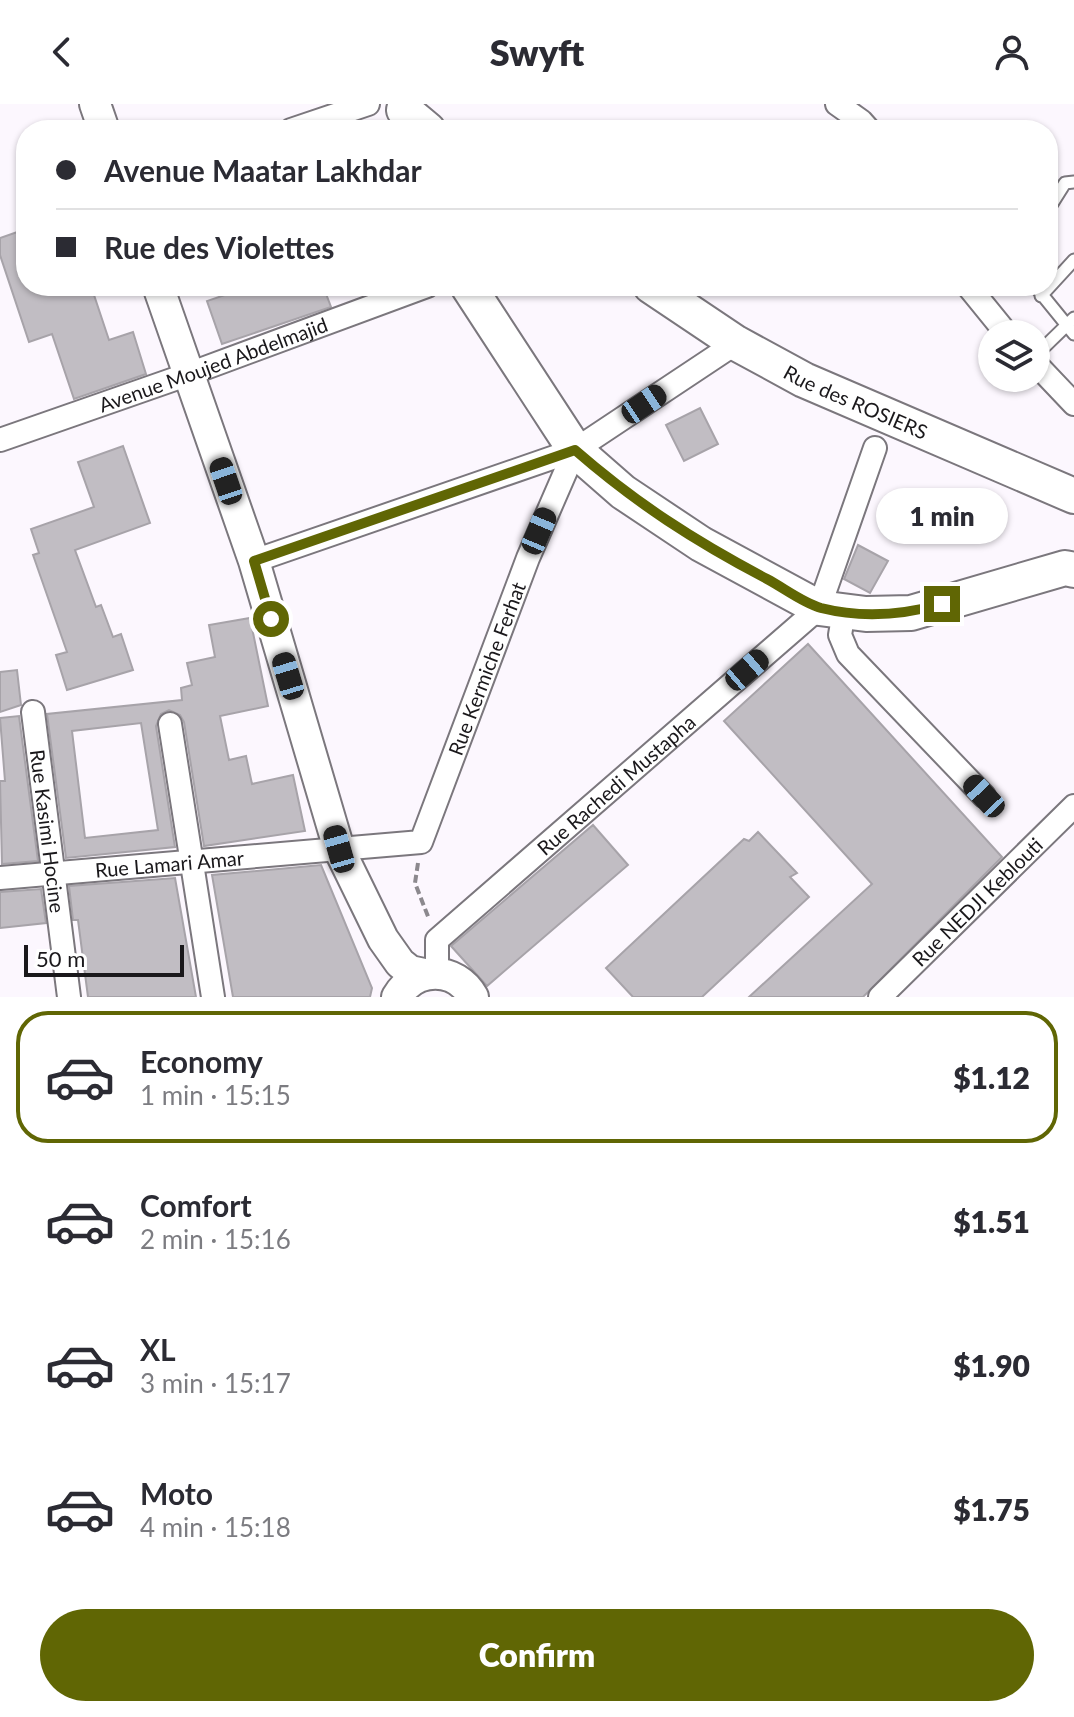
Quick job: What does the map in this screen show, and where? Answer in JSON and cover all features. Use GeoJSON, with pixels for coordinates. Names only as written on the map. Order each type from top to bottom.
{"type":"FeatureCollection","features":[{"type":"Feature","properties":{"kind":"main road"},"geometry":{"type":"LineString","coordinates":[[162,296],[254,561],[339,849],[383,939],[400,963],[410,971],[450,975],[462,983],[473,997]]}},
{"type":"Feature","properties":{"kind":"main road"},"geometry":{"type":"LineString","coordinates":[[475,296],[575,450],[623,492],[701,544],[832,609],[866,614],[911,613],[1065,568],[1074,570]]}},
{"type":"Feature","properties":{"kind":"main road","name":"Rue des ROSIERS"},"geometry":{"type":"LineString","coordinates":[[666,296],[736,343],[804,380],[1074,496]]}},
{"type":"Feature","properties":{"kind":"main road"},"geometry":{"type":"LineString","coordinates":[[397,997],[412,980],[430,974]]}},
{"type":"Feature","properties":{"kind":"street"},"geometry":{"type":"LineString","coordinates":[[321,120],[368,104]]}},
{"type":"Feature","properties":{"kind":"street"},"geometry":{"type":"LineString","coordinates":[[837,104],[860,120]]}},
{"type":"Feature","properties":{"kind":"street","name":"Avenue Moujed Abdelmajid"},"geometry":{"type":"LineString","coordinates":[[0,440],[400,296]]}},
{"type":"Feature","properties":{"kind":"street"},"geometry":{"type":"LineString","coordinates":[[976,296],[996,320]]}},
{"type":"Feature","properties":{"kind":"street"},"geometry":{"type":"LineString","coordinates":[[254,561],[575,450],[736,343]]}},
{"type":"Feature","properties":{"kind":"street"},"geometry":{"type":"LineString","coordinates":[[1050,379],[1074,404]]}},
{"type":"Feature","properties":{"kind":"street"},"geometry":{"type":"LineString","coordinates":[[875,448],[832,609],[842,644],[848,654],[984,796]]}},
{"type":"Feature","properties":{"kind":"street","name":"Rue Kermiche Ferhat"},"geometry":{"type":"LineString","coordinates":[[421,842],[528,558],[575,450]]}},
{"type":"Feature","properties":{"kind":"street","name":"Rue Rachedi Mustapha"},"geometry":{"type":"LineString","coordinates":[[437,940],[832,609]]}},
{"type":"Feature","properties":{"kind":"street","name":"Rue Kasimi Hocine"},"geometry":{"type":"LineString","coordinates":[[33,712],[69,997]]}},
{"type":"Feature","properties":{"kind":"street"},"geometry":{"type":"LineString","coordinates":[[170,724],[213,997]]}},
{"type":"Feature","properties":{"kind":"street","name":"Rue NEDJI Keblouti"},"geometry":{"type":"LineString","coordinates":[[880,997],[1074,806]]}},
{"type":"Feature","properties":{"kind":"street","name":"Rue Lamari Amar"},"geometry":{"type":"LineString","coordinates":[[0,878],[421,842]]}},
{"type":"Feature","properties":{"kind":"street"},"geometry":{"type":"LineString","coordinates":[[430,974],[437,940]]}},
{"type":"Feature","properties":{"kind":"lane"},"geometry":{"type":"LineString","coordinates":[[1058,194],[1065,183],[1074,182]]}},
{"type":"Feature","properties":{"kind":"lane"},"geometry":{"type":"LineString","coordinates":[[1058,274],[1074,260]]}},
{"type":"Feature","properties":{"kind":"lane"},"geometry":{"type":"LineString","coordinates":[[1043,296],[1071,326],[1050,343]]}},
{"type":"Feature","properties":{"kind":"path"},"geometry":{"type":"LineString","coordinates":[[421,842],[415,883],[437,940]]}},
{"type":"Feature","properties":{"kind":"building"},"geometry":{"type":"Polygon","coordinates":[[[16,232],[16,296],[94,296],[109,340],[133,332],[146,374],[74,399],[52,334],[29,342],[0,255],[0,238],[16,232]]]}},
{"type":"Feature","properties":{"kind":"building"},"geometry":{"type":"Polygon","coordinates":[[[222,296],[327,296],[331,307],[222,344],[207,301],[222,296]]]}},
{"type":"Feature","properties":{"kind":"building"},"geometry":{"type":"Polygon","coordinates":[[[700,408],[718,444],[684,461],[666,425],[700,408]]]}},
{"type":"Feature","properties":{"kind":"building"},"geometry":{"type":"Polygon","coordinates":[[[123,446],[150,523],[75,550],[96,607],[101,605],[113,637],[121,634],[133,670],[67,690],[56,655],[67,652],[33,555],[39,553],[31,529],[94,507],[78,462],[123,446]]]}},
{"type":"Feature","properties":{"kind":"building"},"geometry":{"type":"Polygon","coordinates":[[[858,545],[888,561],[870,593],[844,579],[858,545]]]}},
{"type":"Feature","properties":{"kind":"building"},"geometry":{"type":"Polygon","coordinates":[[[250,618],[268,706],[220,716],[229,760],[246,756],[252,784],[293,775],[305,831],[204,846],[184,722],[180,715],[169,710],[161,714],[156,726],[175,847],[66,858],[47,714],[182,700],[181,688],[192,685],[187,663],[215,657],[209,625],[250,618]],[[141,723],[72,731],[85,838],[158,830],[141,723]]]}},
{"type":"Feature","properties":{"kind":"building"},"geometry":{"type":"Polygon","coordinates":[[[808,644],[1002,857],[863,997],[749,997],[872,884],[724,721],[808,644]]]}},
{"type":"Feature","properties":{"kind":"building"},"geometry":{"type":"Polygon","coordinates":[[[17,670],[21,705],[0,712],[0,672],[17,670]]]}},
{"type":"Feature","properties":{"kind":"building"},"geometry":{"type":"Polygon","coordinates":[[[19,716],[38,861],[2,864],[0,781],[5,781],[0,718],[19,716]]]}},
{"type":"Feature","properties":{"kind":"building"},"geometry":{"type":"Polygon","coordinates":[[[593,825],[628,865],[487,986],[451,946],[593,825]]]}},
{"type":"Feature","properties":{"kind":"building"},"geometry":{"type":"Polygon","coordinates":[[[758,832],[797,873],[790,877],[809,897],[702,997],[633,997],[606,968],[744,839],[749,841],[758,832]]]}},
{"type":"Feature","properties":{"kind":"building"},"geometry":{"type":"Polygon","coordinates":[[[321,865],[372,988],[370,997],[233,997],[212,875],[321,865]]]}},
{"type":"Feature","properties":{"kind":"building"},"geometry":{"type":"Polygon","coordinates":[[[175,878],[196,997],[88,997],[78,920],[73,920],[69,886],[175,878]]]}},
{"type":"Feature","properties":{"kind":"building"},"geometry":{"type":"Polygon","coordinates":[[[41,889],[46,923],[0,928],[0,892],[41,889]]]}},
{"type":"Feature","properties":{"kind":"route"},"geometry":{"type":"LineString","coordinates":[[271,619],[254,561],[575,450],[623,492],[701,544],[819,608],[866,614],[911,613],[942,604]]}}]}
